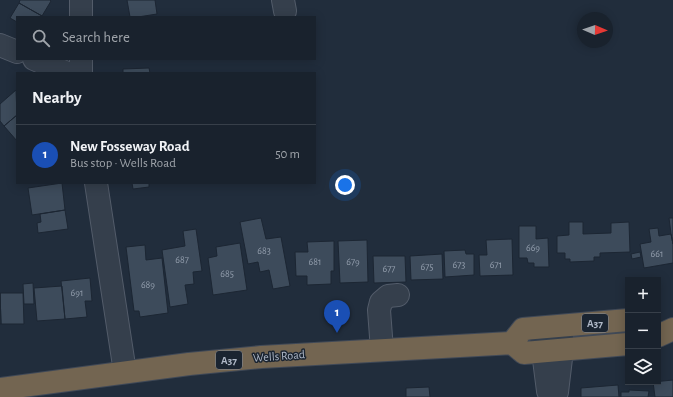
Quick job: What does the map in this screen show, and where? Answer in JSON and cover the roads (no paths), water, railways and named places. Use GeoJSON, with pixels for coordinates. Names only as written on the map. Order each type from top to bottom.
{"type":"FeatureCollection","features":[{"type":"Feature","properties":{"kind":"highway","name":"A37"},"geometry":{"type":"LineString","coordinates":[[625,320],[523,329],[512,343],[524,353],[625,344]]}},
{"type":"Feature","properties":{"kind":"highway","name":"Wells Road"},"geometry":{"type":"LineString","coordinates":[[0,389],[189,364],[261,357],[512,343]]}},
{"type":"Feature","properties":{"kind":"street"},"geometry":{"type":"LineString","coordinates":[[81,0],[81,16]]}},
{"type":"Feature","properties":{"kind":"street"},"geometry":{"type":"LineString","coordinates":[[0,45],[16,52]]}},
{"type":"Feature","properties":{"kind":"street"},"geometry":{"type":"LineString","coordinates":[[36,60],[65,72]]}},
{"type":"Feature","properties":{"kind":"street"},"geometry":{"type":"LineString","coordinates":[[81,60],[81,72]]}},
{"type":"Feature","properties":{"kind":"street"},"geometry":{"type":"LineString","coordinates":[[96,184],[125,372]]}},
{"type":"Feature","properties":{"kind":"street"},"geometry":{"type":"LineString","coordinates":[[382,350],[379,310],[380,302],[388,296],[398,295]]}},
{"type":"Feature","properties":{"kind":"street"},"geometry":{"type":"LineString","coordinates":[[552,351],[562,326]]}},
{"type":"Feature","properties":{"kind":"street"},"geometry":{"type":"LineString","coordinates":[[540,328],[552,351],[557,392],[552,397]]}},
{"type":"Feature","properties":{"kind":"place","name":"New Fosseway Road"},"geometry":{"type":"Point","coordinates":[337,333]}}]}
